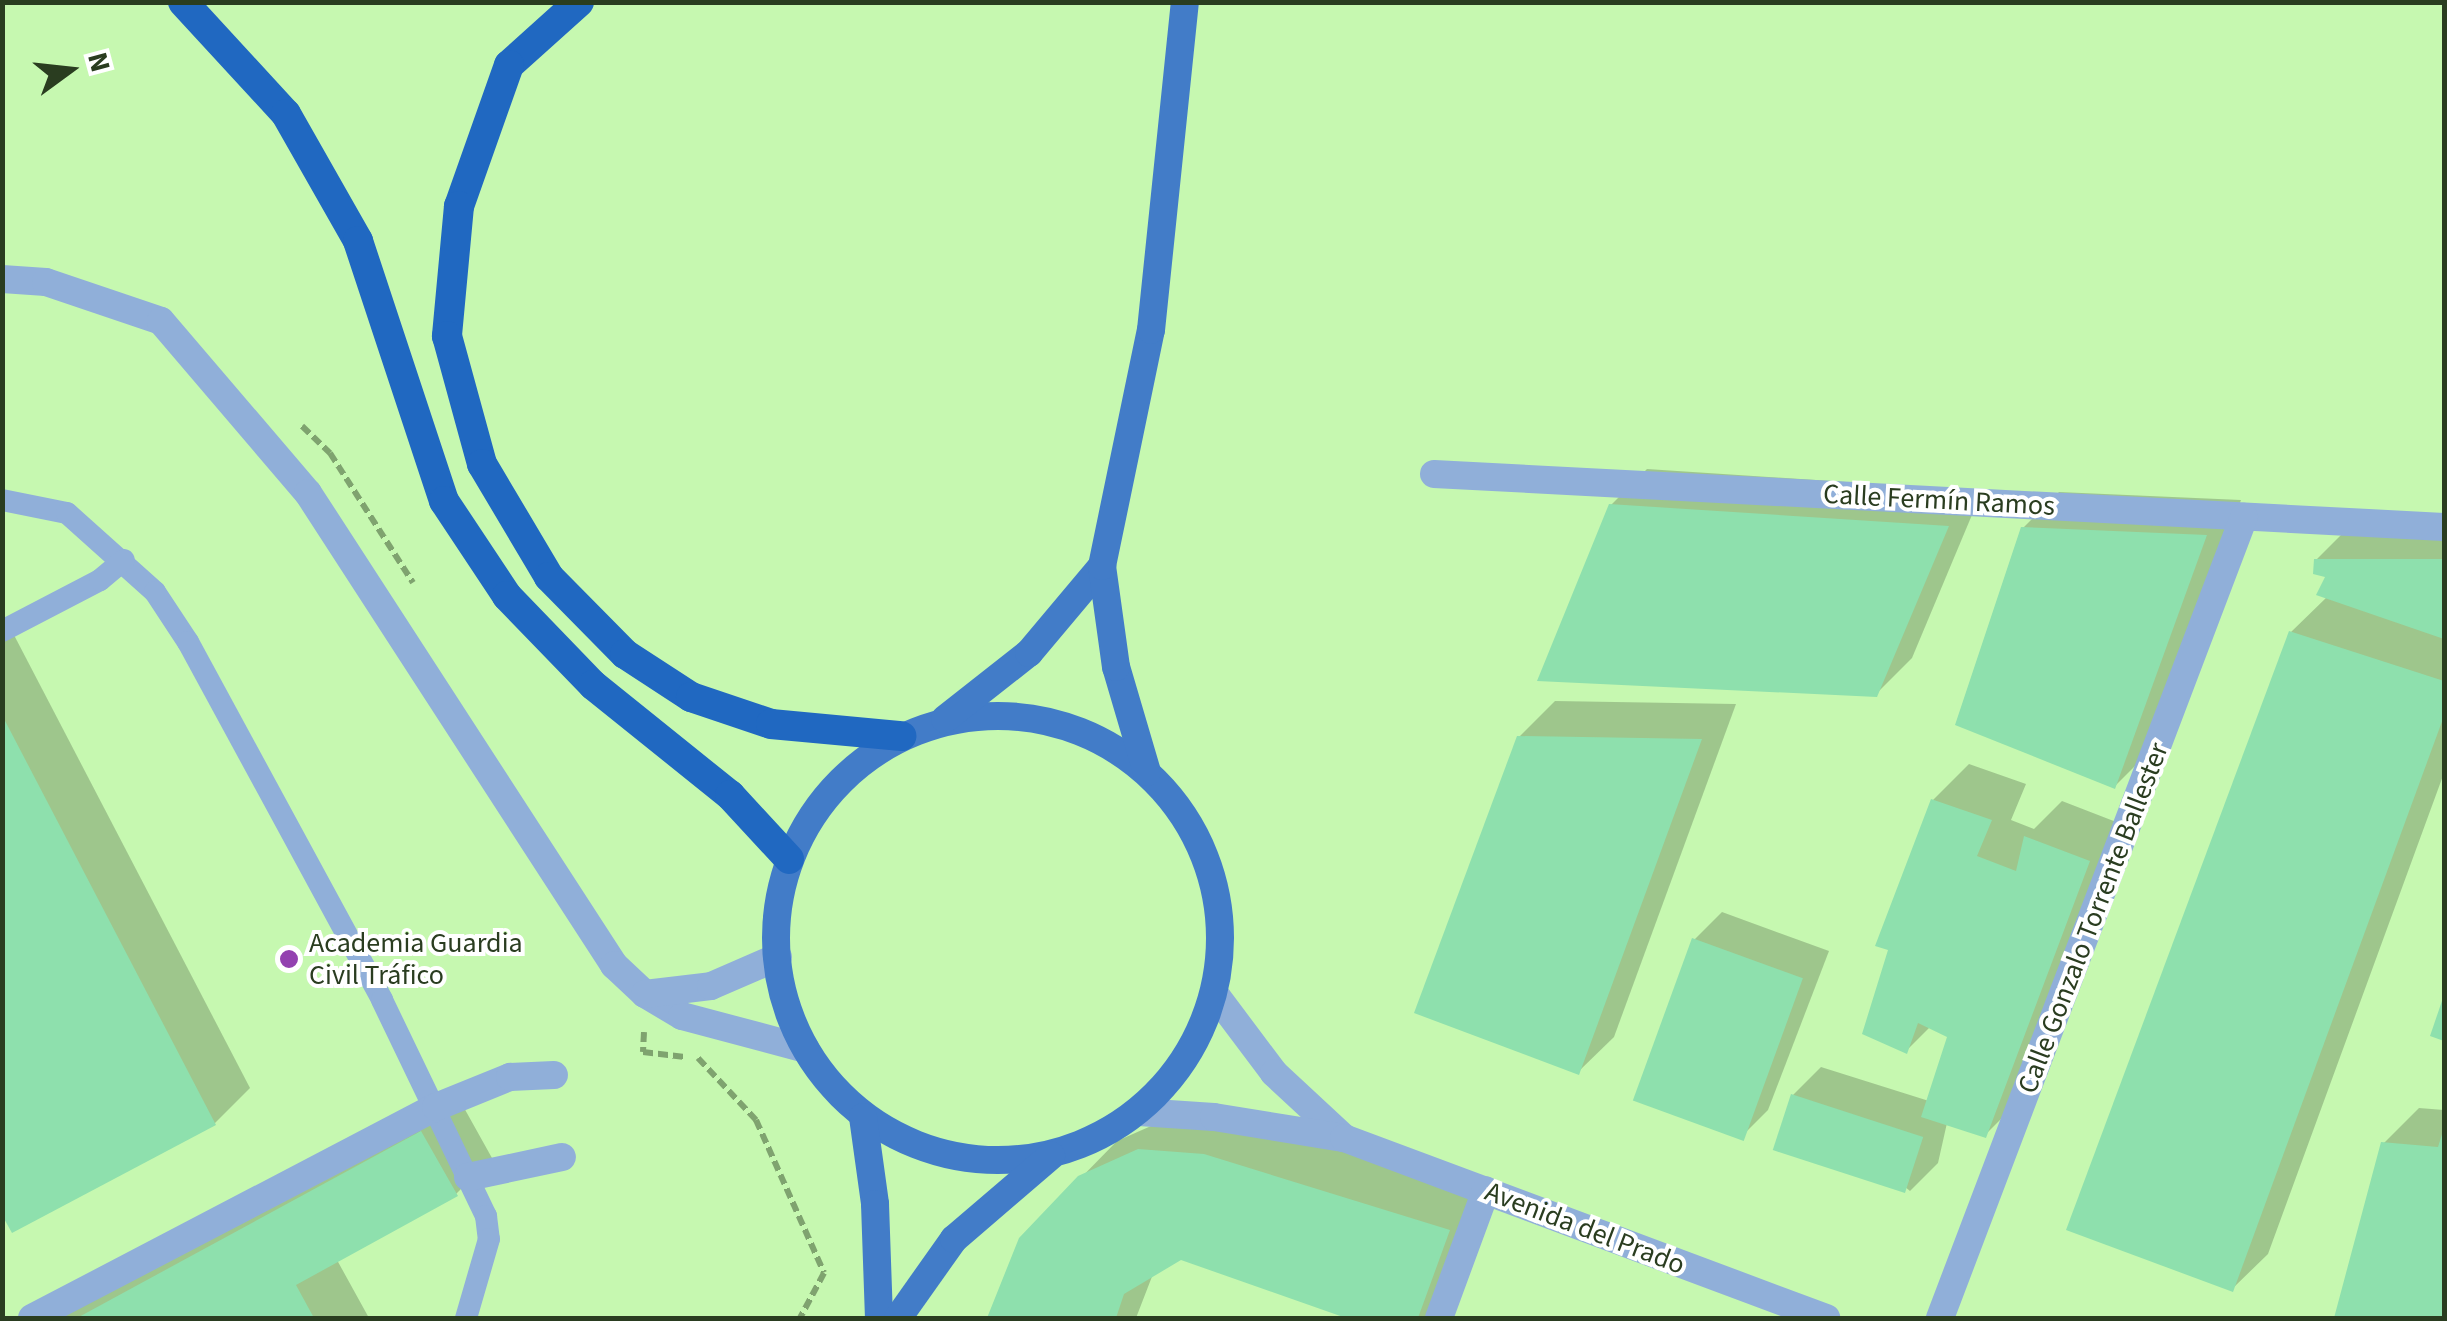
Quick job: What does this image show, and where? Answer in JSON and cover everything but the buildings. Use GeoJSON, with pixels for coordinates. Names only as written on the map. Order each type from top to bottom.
{"type":"FeatureCollection","features":[{"type":"Feature","properties":{"kind":"highway"},"geometry":{"type":"LineString","coordinates":[[183,2],[286,114],[358,241],[444,501],[507,596],[593,685],[730,795],[789,859]]}},
{"type":"Feature","properties":{"kind":"highway"},"geometry":{"type":"LineString","coordinates":[[579,2],[509,65],[458,206],[447,336],[482,464],[549,577],[625,654],[691,697],[771,724],[901,736]]}},
{"type":"Feature","properties":{"kind":"main road"},"geometry":{"type":"LineString","coordinates":[[1147,772],[1116,667],[1102,566],[1151,330],[1185,2]]}},
{"type":"Feature","properties":{"kind":"main road"},"geometry":{"type":"LineString","coordinates":[[944,719],[1028,717],[1092,736],[1147,772],[1185,818],[1211,873],[1220,933],[1214,993],[1186,1058],[1139,1112],[1097,1139],[1051,1156],[986,1162],[921,1148],[864,1117],[811,1061],[781,991],[775,924],[789,859],[815,809],[854,767],[901,736],[944,719],[1028,653],[1102,566]]}},
{"type":"Feature","properties":{"kind":"main road"},"geometry":{"type":"LineString","coordinates":[[864,1117],[875,1204],[879,1318]]}},
{"type":"Feature","properties":{"kind":"main road"},"geometry":{"type":"LineString","coordinates":[[898,1318],[954,1239],[1051,1156]]}},
{"type":"Feature","properties":{"kind":"street"},"geometry":{"type":"LineString","coordinates":[[2,279],[46,282],[161,321],[308,493],[614,965],[645,994],[682,1016],[806,1049]]}},
{"type":"Feature","properties":{"kind":"street","name":"Calle Fermín Ramos"},"geometry":{"type":"LineString","coordinates":[[1434,474],[2444,526]]}},
{"type":"Feature","properties":{"kind":"street","name":"Calle Gonzalo Torrente Ballester"},"geometry":{"type":"LineString","coordinates":[[1940,1318],[2244,517]]}},
{"type":"Feature","properties":{"kind":"street"},"geometry":{"type":"LineString","coordinates":[[645,994],[712,986],[778,957]]}},
{"type":"Feature","properties":{"kind":"street","name":"Avenida del Prado"},"geometry":{"type":"LineString","coordinates":[[1214,993],[1274,1072],[1344,1138]]}},
{"type":"Feature","properties":{"kind":"street"},"geometry":{"type":"LineString","coordinates":[[32,1318],[436,1107],[510,1077],[554,1075]]}},
{"type":"Feature","properties":{"kind":"street","name":"Avenida del Prado"},"geometry":{"type":"LineString","coordinates":[[1139,1112],[1214,1117],[1344,1138],[1826,1318]]}},
{"type":"Feature","properties":{"kind":"street"},"geometry":{"type":"LineString","coordinates":[[468,1177],[562,1157]]}},
{"type":"Feature","properties":{"kind":"street"},"geometry":{"type":"LineString","coordinates":[[1438,1318],[1486,1190]]}},
{"type":"Feature","properties":{"kind":"lane"},"geometry":{"type":"LineString","coordinates":[[2,500],[68,513],[155,592],[188,642],[436,1107],[486,1216],[489,1239],[466,1318]]}},
{"type":"Feature","properties":{"kind":"lane"},"geometry":{"type":"LineString","coordinates":[[2,632],[100,580],[124,560]]}},
{"type":"Feature","properties":{"kind":"path"},"geometry":{"type":"LineString","coordinates":[[645,994],[643,1052],[700,1058],[756,1120],[824,1273],[800,1318]]}},
{"type":"Feature","properties":{"kind":"place","name":"Academia Guardia Civil Tráfico"},"geometry":{"type":"Point","coordinates":[289,959]}}]}
